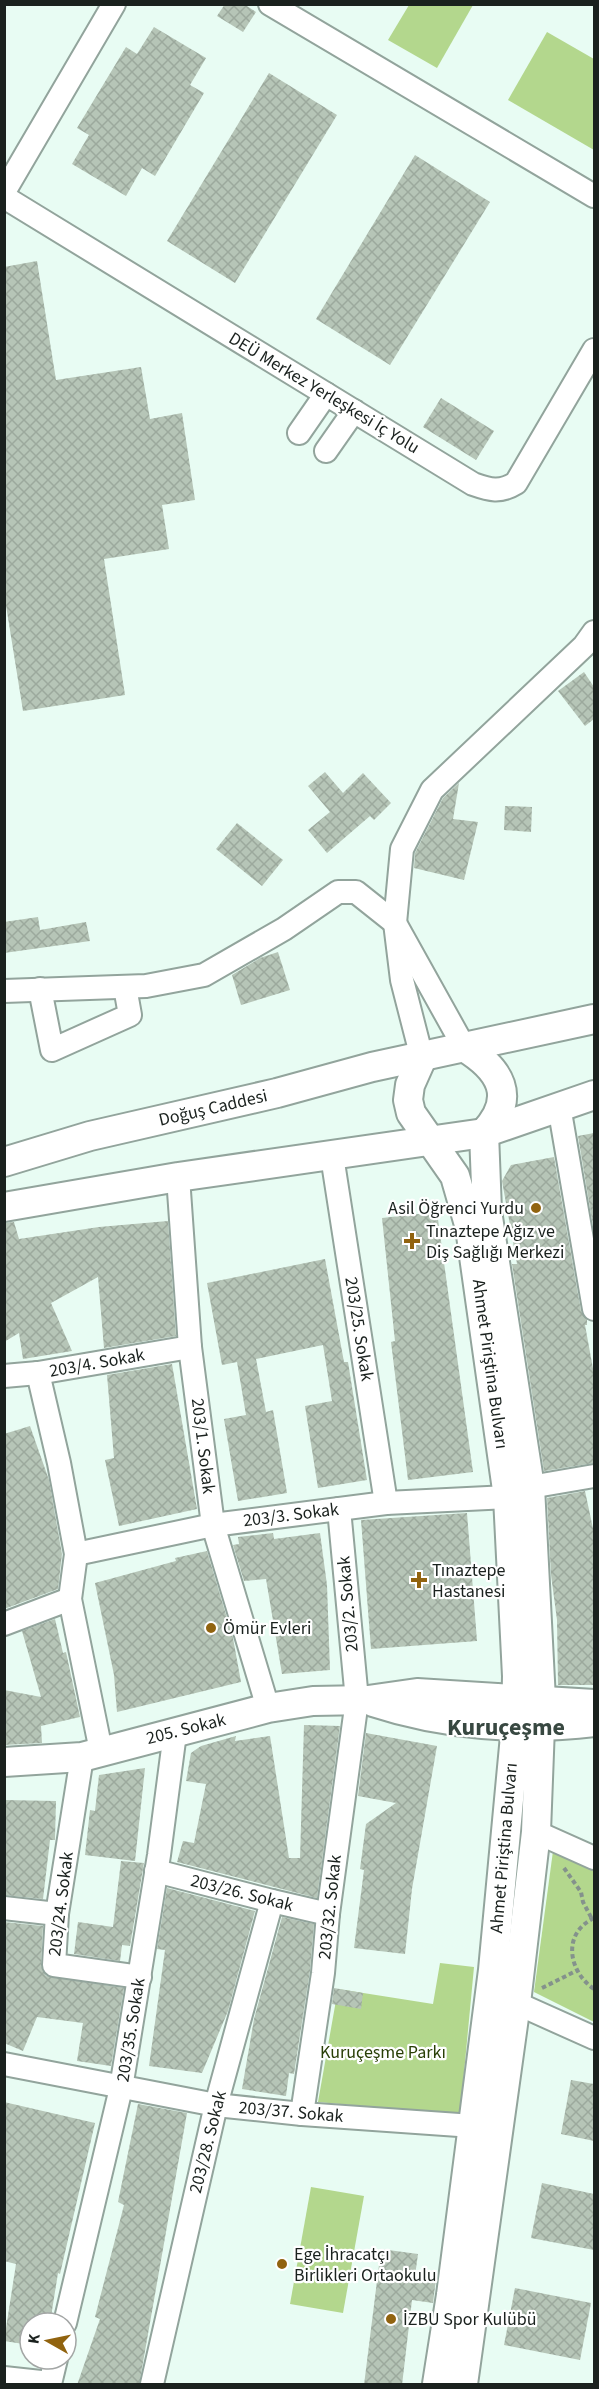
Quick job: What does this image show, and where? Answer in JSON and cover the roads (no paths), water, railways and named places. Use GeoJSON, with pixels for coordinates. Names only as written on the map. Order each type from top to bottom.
{"type":"FeatureCollection","features":[{"type":"Feature","properties":{"kind":"main road"},"geometry":{"type":"LineString","coordinates":[[430,1142],[411,1113],[408,1100],[410,1085],[422,1058],[594,1019]]}},
{"type":"Feature","properties":{"kind":"main road"},"geometry":{"type":"LineString","coordinates":[[464,1047],[491,1067],[499,1079],[502,1094],[500,1108],[494,1122],[484,1133]]}},
{"type":"Feature","properties":{"kind":"main road","name":"Doğuş Caddesi"},"geometry":{"type":"LineString","coordinates":[[4,1162],[90,1136],[277,1093],[372,1067],[422,1058]]}},
{"type":"Feature","properties":{"kind":"main road"},"geometry":{"type":"LineString","coordinates":[[4,1207],[178,1177],[484,1133],[594,1095]]}},
{"type":"Feature","properties":{"kind":"main road","name":"Ahmet Piriştina Bulvarı"},"geometry":{"type":"LineString","coordinates":[[463,2385],[525,1998],[536,1832],[519,1492],[487,1211],[484,1133]]}},
{"type":"Feature","properties":{"kind":"main road","name":"Ahmet Piriştina Bulvarı"},"geometry":{"type":"LineString","coordinates":[[430,1142],[455,1176],[470,1227],[519,1492]]}},
{"type":"Feature","properties":{"kind":"main road","name":"205. Sokak"},"geometry":{"type":"LineString","coordinates":[[4,1762],[91,1754],[268,1708],[313,1701],[362,1700],[411,1714],[461,1721],[529,1713]]}},
{"type":"Feature","properties":{"kind":"main road"},"geometry":{"type":"LineString","coordinates":[[529,1713],[594,1704]]}},
{"type":"Feature","properties":{"kind":"main road"},"geometry":{"type":"LineString","coordinates":[[529,1713],[594,1722]]}},
{"type":"Feature","properties":{"kind":"main road","name":"Ahmet Piriştina Bulvarı"},"geometry":{"type":"LineString","coordinates":[[437,2385],[529,1713]]}},
{"type":"Feature","properties":{"kind":"street"},"geometry":{"type":"LineString","coordinates":[[4,192],[114,4]]}},
{"type":"Feature","properties":{"kind":"street"},"geometry":{"type":"LineString","coordinates":[[270,4],[594,196]]}},
{"type":"Feature","properties":{"kind":"street","name":"DEÜ Merkez Yerleşkesi İç Yolu"},"geometry":{"type":"LineString","coordinates":[[4,197],[473,484],[494,491],[505,490],[516,483],[594,350]]}},
{"type":"Feature","properties":{"kind":"street"},"geometry":{"type":"LineString","coordinates":[[300,433],[326,394]]}},
{"type":"Feature","properties":{"kind":"street"},"geometry":{"type":"LineString","coordinates":[[326,451],[354,411]]}},
{"type":"Feature","properties":{"kind":"street"},"geometry":{"type":"LineString","coordinates":[[422,1058],[402,980],[395,923],[402,849],[432,790],[584,646],[594,632]]}},
{"type":"Feature","properties":{"kind":"street"},"geometry":{"type":"LineString","coordinates":[[4,990],[146,986],[204,975],[284,929],[338,892],[356,892],[395,923],[464,1047]]}},
{"type":"Feature","properties":{"kind":"street"},"geometry":{"type":"LineString","coordinates":[[40,989],[52,1050],[130,1015],[125,987]]}},
{"type":"Feature","properties":{"kind":"street"},"geometry":{"type":"LineString","coordinates":[[559,1106],[594,1309]]}},
{"type":"Feature","properties":{"kind":"street","name":"203/25. Sokak"},"geometry":{"type":"LineString","coordinates":[[332,1156],[386,1503]]}},
{"type":"Feature","properties":{"kind":"street","name":"203/1. Sokak"},"geometry":{"type":"LineString","coordinates":[[178,1177],[190,1347],[213,1525],[268,1708]]}},
{"type":"Feature","properties":{"kind":"street","name":"203/4. Sokak"},"geometry":{"type":"LineString","coordinates":[[6,1373],[38,1372],[190,1347]]}},
{"type":"Feature","properties":{"kind":"street"},"geometry":{"type":"LineString","coordinates":[[38,1372],[60,1463],[76,1554],[70,1599],[91,1754]]}},
{"type":"Feature","properties":{"kind":"street","name":"203/3. Sokak"},"geometry":{"type":"LineString","coordinates":[[76,1554],[213,1525],[386,1503],[519,1492],[594,1476]]}},
{"type":"Feature","properties":{"kind":"street","name":"203/2. Sokak"},"geometry":{"type":"LineString","coordinates":[[339,1509],[362,1700]]}},
{"type":"Feature","properties":{"kind":"street"},"geometry":{"type":"LineString","coordinates":[[4,1624],[70,1599]]}},
{"type":"Feature","properties":{"kind":"street","name":"203/32. Sokak"},"geometry":{"type":"LineString","coordinates":[[302,2114],[323,1973],[328,1914],[362,1700]]}},
{"type":"Feature","properties":{"kind":"street","name":"203/35. Sokak"},"geometry":{"type":"LineString","coordinates":[[68,2311],[122,2088],[175,1733]]}},
{"type":"Feature","properties":{"kind":"street","name":"203/24. Sokak"},"geometry":{"type":"LineString","coordinates":[[91,1754],[57,1914],[54,1965],[140,1977]]}},
{"type":"Feature","properties":{"kind":"street"},"geometry":{"type":"LineString","coordinates":[[536,1832],[594,1858]]}},
{"type":"Feature","properties":{"kind":"street","name":"203/26. Sokak"},"geometry":{"type":"LineString","coordinates":[[156,1870],[328,1914]]}},
{"type":"Feature","properties":{"kind":"street","name":"203/28. Sokak"},"geometry":{"type":"LineString","coordinates":[[152,2385],[216,2105],[272,1901]]}},
{"type":"Feature","properties":{"kind":"street"},"geometry":{"type":"LineString","coordinates":[[4,1908],[57,1914]]}},
{"type":"Feature","properties":{"kind":"street"},"geometry":{"type":"LineString","coordinates":[[525,1998],[594,2038]]}},
{"type":"Feature","properties":{"kind":"street","name":"203/37. Sokak"},"geometry":{"type":"LineString","coordinates":[[4,2064],[216,2105],[302,2114],[473,2126]]}},
{"type":"Feature","properties":{"kind":"street"},"geometry":{"type":"LineString","coordinates":[[4,2378],[50,2384]]}},
{"type":"Feature","properties":{"kind":"place","name":"Asil Öğrenci Yurdu"},"geometry":{"type":"Point","coordinates":[536,1208]}},
{"type":"Feature","properties":{"kind":"place","name":"Tınaztepe Ağız ve Diş Sağlığı Merkezi"},"geometry":{"type":"Point","coordinates":[412,1241]}},
{"type":"Feature","properties":{"kind":"place","name":"Tınaztepe Hastanesi"},"geometry":{"type":"Point","coordinates":[419,1580]}},
{"type":"Feature","properties":{"kind":"place","name":"Ömür Evleri"},"geometry":{"type":"Point","coordinates":[211,1628]}},
{"type":"Feature","properties":{"kind":"place","name":"Ege İhracatçı Birlikleri Ortaokulu"},"geometry":{"type":"Point","coordinates":[282,2264]}},
{"type":"Feature","properties":{"kind":"place","name":"İZBU Spor Kulübü"},"geometry":{"type":"Point","coordinates":[391,2319]}},
{"type":"Feature","properties":{"kind":"district","name":"Kuruçeşme"},"geometry":{"type":"Point","coordinates":[506,1727]}},
{"type":"Feature","properties":{"kind":"park label","name":"Kuruçeşme Parkı"},"geometry":{"type":"Point","coordinates":[383,2052]}}]}
